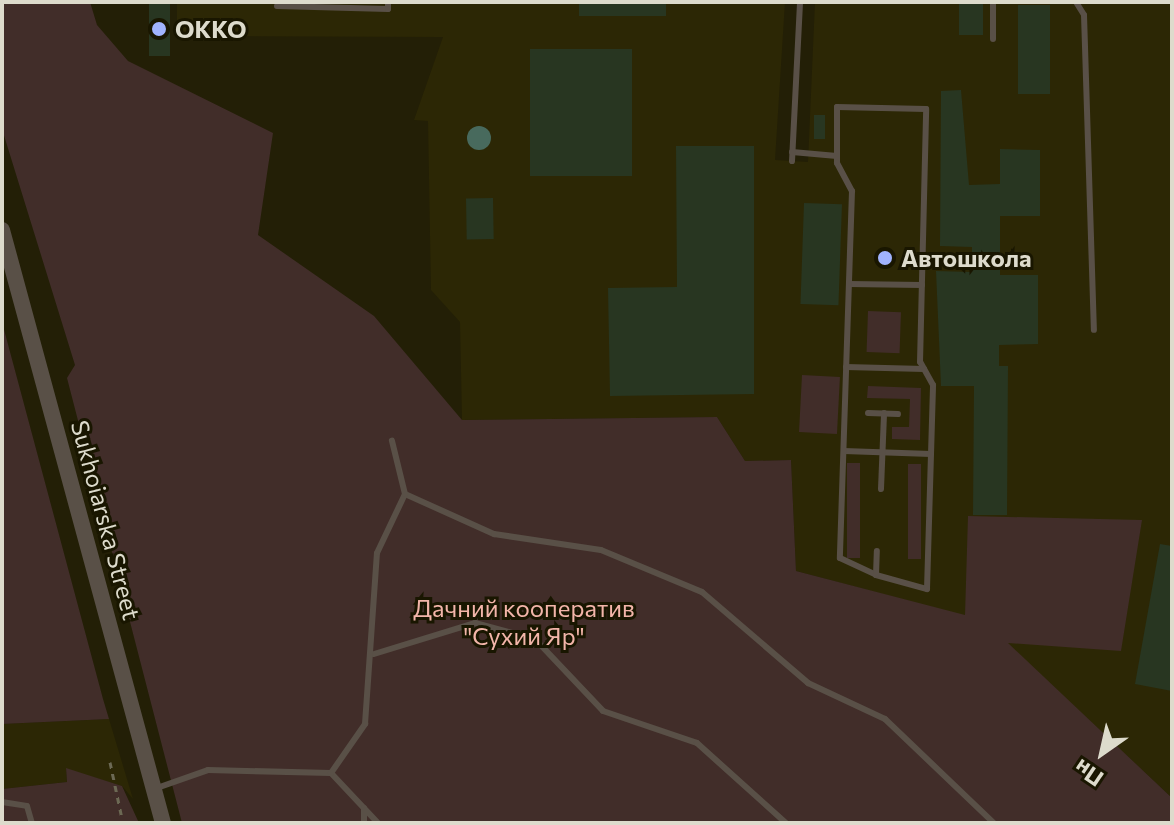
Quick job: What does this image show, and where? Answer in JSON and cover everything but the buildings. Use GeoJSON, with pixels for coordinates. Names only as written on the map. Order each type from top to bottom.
{"type":"FeatureCollection","features":[{"type":"Feature","properties":{"kind":"street","name":"Sukhoiarska Street"},"geometry":{"type":"LineString","coordinates":[[2,230],[163,823]]}},
{"type":"Feature","properties":{"kind":"lane"},"geometry":{"type":"LineString","coordinates":[[277,6],[388,9],[388,2]]}},
{"type":"Feature","properties":{"kind":"lane"},"geometry":{"type":"LineString","coordinates":[[792,161],[800,2]]}},
{"type":"Feature","properties":{"kind":"lane"},"geometry":{"type":"LineString","coordinates":[[993,2],[993,39]]}},
{"type":"Feature","properties":{"kind":"lane"},"geometry":{"type":"LineString","coordinates":[[1076,2],[1084,15],[1094,330]]}},
{"type":"Feature","properties":{"kind":"lane"},"geometry":{"type":"LineString","coordinates":[[837,107],[926,109],[922,285],[924,369],[933,385],[927,589],[876,575],[840,558],[849,284],[852,191],[837,156],[837,107]]}},
{"type":"Feature","properties":{"kind":"lane"},"geometry":{"type":"LineString","coordinates":[[792,152],[837,156]]}},
{"type":"Feature","properties":{"kind":"lane"},"geometry":{"type":"LineString","coordinates":[[849,284],[922,285]]}},
{"type":"Feature","properties":{"kind":"lane"},"geometry":{"type":"LineString","coordinates":[[846,367],[924,369]]}},
{"type":"Feature","properties":{"kind":"lane"},"geometry":{"type":"LineString","coordinates":[[868,413],[898,414]]}},
{"type":"Feature","properties":{"kind":"lane"},"geometry":{"type":"LineString","coordinates":[[881,489],[884,413]]}},
{"type":"Feature","properties":{"kind":"lane"},"geometry":{"type":"LineString","coordinates":[[331,773],[365,724],[374,654],[377,553],[405,494],[392,441]]}},
{"type":"Feature","properties":{"kind":"lane"},"geometry":{"type":"LineString","coordinates":[[844,451],[931,454]]}},
{"type":"Feature","properties":{"kind":"lane"},"geometry":{"type":"LineString","coordinates":[[405,494],[494,534],[601,550],[702,592],[808,683],[885,719],[994,823]]}},
{"type":"Feature","properties":{"kind":"lane"},"geometry":{"type":"LineString","coordinates":[[876,575],[877,551]]}},
{"type":"Feature","properties":{"kind":"lane"},"geometry":{"type":"LineString","coordinates":[[374,654],[475,623],[535,639],[603,711],[697,743],[786,823]]}},
{"type":"Feature","properties":{"kind":"lane"},"geometry":{"type":"LineString","coordinates":[[154,789],[208,770],[331,773],[378,823]]}},
{"type":"Feature","properties":{"kind":"lane"},"geometry":{"type":"LineString","coordinates":[[2,802],[27,806],[32,823]]}},
{"type":"Feature","properties":{"kind":"lane"},"geometry":{"type":"LineString","coordinates":[[364,808],[364,823]]}},
{"type":"Feature","properties":{"kind":"path"},"geometry":{"type":"LineString","coordinates":[[110,762],[123,823]]}},
{"type":"Feature","properties":{"kind":"shaded area"},"geometry":{"type":"Polygon","coordinates":[[[177,2],[785,2],[775,160],[808,162],[815,2],[1172,2],[1172,798],[1007,643],[965,616],[796,571],[791,460],[745,461],[717,417],[462,420],[460,322],[431,290],[428,121],[414,120],[443,37],[177,36],[177,2]]]}},
{"type":"Feature","properties":{"kind":"shaded area"},"geometry":{"type":"Polygon","coordinates":[[[479,126],[487,130],[491,138],[487,146],[479,150],[471,146],[467,138],[471,130],[479,126]]]}},
{"type":"Feature","properties":{"kind":"shaded area"},"geometry":{"type":"Polygon","coordinates":[[[109,719],[133,799],[122,786],[66,769],[67,782],[2,789],[2,724],[109,719]]]}},
{"type":"Feature","properties":{"kind":"green space","name":"Дачний кооператив \"Сухий Яр\""},"geometry":{"type":"Polygon","coordinates":[[[2,2],[90,2],[97,25],[128,61],[273,133],[258,235],[374,316],[462,420],[717,417],[745,461],[791,460],[796,571],[965,615],[968,516],[1142,520],[1121,651],[1008,643],[1172,798],[1172,823],[182,823],[67,378],[75,365],[2,129],[2,2]]]}},
{"type":"Feature","properties":{"kind":"green space"},"geometry":{"type":"Polygon","coordinates":[[[868,311],[901,312],[900,353],[867,352],[868,311]]]}},
{"type":"Feature","properties":{"kind":"green space"},"geometry":{"type":"Polygon","coordinates":[[[2,322],[103,699],[109,719],[2,724],[2,322]]]}},
{"type":"Feature","properties":{"kind":"green space"},"geometry":{"type":"Polygon","coordinates":[[[802,375],[840,377],[837,434],[799,432],[802,375]]]}},
{"type":"Feature","properties":{"kind":"green space"},"geometry":{"type":"Polygon","coordinates":[[[868,386],[921,388],[920,440],[892,439],[892,427],[909,427],[910,399],[867,398],[868,386]]]}},
{"type":"Feature","properties":{"kind":"green space"},"geometry":{"type":"Polygon","coordinates":[[[847,463],[860,463],[860,558],[847,558],[847,463]]]}},
{"type":"Feature","properties":{"kind":"green space"},"geometry":{"type":"Polygon","coordinates":[[[908,464],[921,464],[921,559],[908,559],[908,464]]]}},
{"type":"Feature","properties":{"kind":"green space"},"geometry":{"type":"Polygon","coordinates":[[[66,768],[122,786],[139,823],[2,823],[2,789],[67,782],[66,768]]]}},
{"type":"Feature","properties":{"kind":"place","name":"ОККО"},"geometry":{"type":"Point","coordinates":[159,29]}},
{"type":"Feature","properties":{"kind":"place","name":"Автошкола"},"geometry":{"type":"Point","coordinates":[885,258]}}]}
